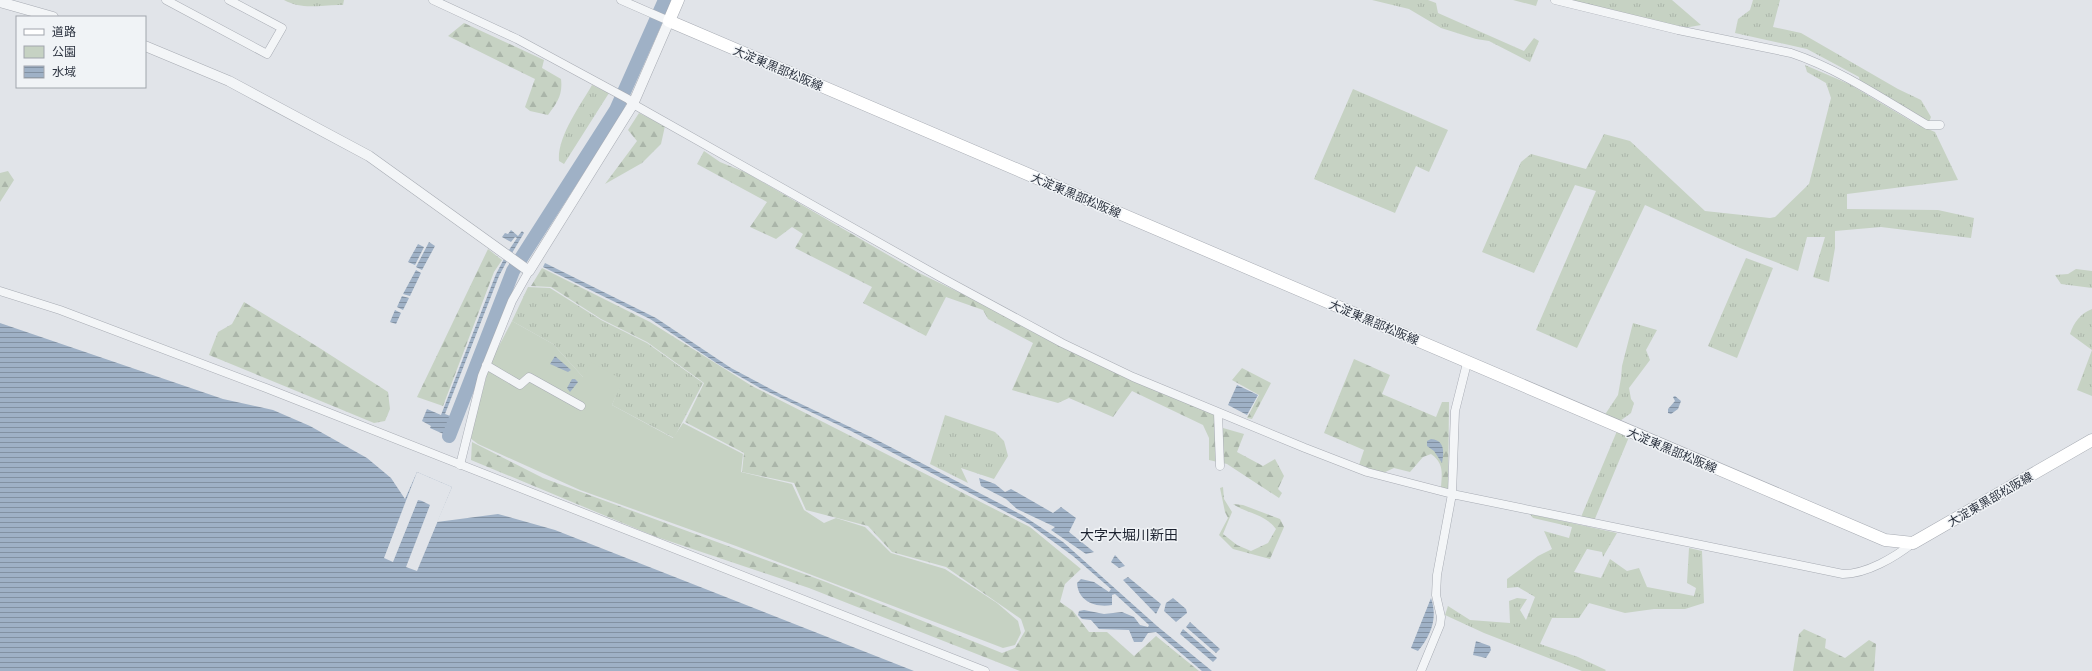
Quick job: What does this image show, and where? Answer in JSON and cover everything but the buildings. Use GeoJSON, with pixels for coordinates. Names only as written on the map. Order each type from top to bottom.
{"type":"FeatureCollection","features":[{"type":"Feature","properties":{"kind":"main road"},"geometry":{"type":"LineString","coordinates":[[666,20],[678,0]]}},
{"type":"Feature","properties":{"kind":"main road","name":"大淀東黒部松阪線"},"geometry":{"type":"LineString","coordinates":[[666,20],[1467,363],[1885,540],[1913,543],[2092,440]]}},
{"type":"Feature","properties":{"kind":"street"},"geometry":{"type":"LineString","coordinates":[[166,0],[267,54],[282,28],[229,0]]}},
{"type":"Feature","properties":{"kind":"street"},"geometry":{"type":"LineString","coordinates":[[433,0],[517,39],[620,94],[947,280],[1062,342],[1132,377],[1367,472],[1452,494],[1843,574],[1858,572],[1883,561],[1902,551],[1913,543]]}},
{"type":"Feature","properties":{"kind":"street"},"geometry":{"type":"LineString","coordinates":[[460,465],[486,365],[512,301],[527,270],[631,101],[666,20],[621,0]]}},
{"type":"Feature","properties":{"kind":"street"},"geometry":{"type":"LineString","coordinates":[[1555,0],[1678,30],[1791,53],[1833,70],[1927,125],[1940,125]]}},
{"type":"Feature","properties":{"kind":"street"},"geometry":{"type":"LineString","coordinates":[[0,2],[49,16]]}},
{"type":"Feature","properties":{"kind":"street"},"geometry":{"type":"LineString","coordinates":[[146,46],[229,81],[369,156],[527,270]]}},
{"type":"Feature","properties":{"kind":"street"},"geometry":{"type":"LineString","coordinates":[[0,291],[60,310],[985,671]]}},
{"type":"Feature","properties":{"kind":"street"},"geometry":{"type":"LineString","coordinates":[[1422,671],[1441,621],[1436,587],[1452,494],[1455,411],[1467,363]]}},
{"type":"Feature","properties":{"kind":"street"},"geometry":{"type":"LineString","coordinates":[[486,365],[520,385],[529,377],[581,406]]}},
{"type":"Feature","properties":{"kind":"street"},"geometry":{"type":"LineString","coordinates":[[1218,413],[1220,466]]}},
{"type":"Feature","properties":{"kind":"green space"},"geometry":{"type":"Polygon","coordinates":[[[284,0],[344,0],[343,5],[306,6],[284,0]]]}},
{"type":"Feature","properties":{"kind":"green space"},"geometry":{"type":"Polygon","coordinates":[[[1372,0],[1428,0],[1436,3],[1438,13],[1524,51],[1534,38],[1539,41],[1530,62],[1489,41],[1476,39],[1441,28],[1409,9],[1372,0]]]}},
{"type":"Feature","properties":{"kind":"green space"},"geometry":{"type":"Polygon","coordinates":[[[1513,0],[1538,0],[1536,6],[1513,0]]]}},
{"type":"Feature","properties":{"kind":"green space"},"geometry":{"type":"Polygon","coordinates":[[[1566,0],[1672,0],[1701,25],[1684,28],[1566,0]]]}},
{"type":"Feature","properties":{"kind":"green space"},"geometry":{"type":"Polygon","coordinates":[[[1753,0],[1780,0],[1773,27],[1801,33],[1898,89],[1921,100],[1931,117],[1929,122],[1860,83],[1859,77],[1807,49],[1735,33],[1738,19],[1750,10],[1753,0]]]}},
{"type":"Feature","properties":{"kind":"green space"},"geometry":{"type":"Polygon","coordinates":[[[464,23],[544,60],[542,68],[561,79],[559,98],[548,115],[530,111],[525,107],[535,79],[448,36],[464,23]]]}},
{"type":"Feature","properties":{"kind":"green space"},"geometry":{"type":"Polygon","coordinates":[[[1805,65],[1849,84],[1916,124],[1935,132],[1958,180],[1847,194],[1847,209],[1938,210],[1974,218],[1971,238],[1881,227],[1835,231],[1835,248],[1829,282],[1813,277],[1825,237],[1807,237],[1798,271],[1740,248],[1645,205],[1577,348],[1536,330],[1596,191],[1575,185],[1534,273],[1482,252],[1521,162],[1531,154],[1586,169],[1604,134],[1630,141],[1705,211],[1770,218],[1775,217],[1809,184],[1831,98],[1826,83],[1807,72],[1805,65]]]}},
{"type":"Feature","properties":{"kind":"green space"},"geometry":{"type":"Polygon","coordinates":[[[592,85],[609,93],[564,164],[559,161],[559,152],[565,132],[592,85]]]}},
{"type":"Feature","properties":{"kind":"green space"},"geometry":{"type":"Polygon","coordinates":[[[1353,89],[1448,130],[1429,172],[1416,166],[1395,213],[1314,179],[1353,89]]]}},
{"type":"Feature","properties":{"kind":"green space"},"geometry":{"type":"Polygon","coordinates":[[[639,113],[665,126],[661,144],[642,163],[605,184],[637,141],[628,130],[639,113]]]}},
{"type":"Feature","properties":{"kind":"green space"},"geometry":{"type":"Polygon","coordinates":[[[704,151],[720,162],[747,173],[919,273],[977,301],[1046,339],[1101,366],[1214,414],[1216,426],[1244,434],[1237,452],[1263,466],[1275,459],[1284,476],[1278,489],[1282,493],[1279,498],[1227,464],[1209,460],[1209,438],[1203,425],[1132,391],[1113,417],[1069,398],[1058,403],[1012,390],[1033,343],[988,319],[983,310],[946,297],[926,336],[863,303],[872,287],[795,248],[803,234],[792,227],[776,239],[750,227],[767,202],[697,164],[704,151]]]}},
{"type":"Feature","properties":{"kind":"green space"},"geometry":{"type":"Polygon","coordinates":[[[8,171],[14,180],[0,202],[0,173],[8,171]]]}},
{"type":"Feature","properties":{"kind":"green space"},"geometry":{"type":"Polygon","coordinates":[[[488,249],[502,260],[494,272],[443,406],[417,397],[488,249]]]}},
{"type":"Feature","properties":{"kind":"green space"},"geometry":{"type":"Polygon","coordinates":[[[1746,258],[1773,268],[1737,358],[1708,346],[1746,258]]]}},
{"type":"Feature","properties":{"kind":"green space"},"geometry":{"type":"Polygon","coordinates":[[[542,268],[650,322],[752,386],[1030,527],[1081,569],[1065,584],[1060,602],[1073,611],[1089,632],[1107,632],[1134,656],[1156,636],[1199,671],[1020,671],[809,588],[654,536],[471,460],[472,442],[543,478],[826,582],[1002,653],[1015,648],[1025,631],[1021,619],[946,567],[892,552],[868,526],[806,510],[794,483],[742,472],[744,453],[685,422],[704,383],[647,342],[601,319],[551,287],[531,286],[542,268]]]}},
{"type":"Feature","properties":{"kind":"green space"},"geometry":{"type":"Polygon","coordinates":[[[2076,269],[2092,271],[2092,288],[2061,284],[2055,275],[2068,274],[2076,269]]]}},
{"type":"Feature","properties":{"kind":"green space"},"geometry":{"type":"Polygon","coordinates":[[[528,287],[550,288],[601,320],[647,343],[703,383],[674,438],[612,405],[622,380],[583,377],[553,344],[512,321],[528,287]]]}},
{"type":"Feature","properties":{"kind":"green space"},"geometry":{"type":"Polygon","coordinates":[[[244,302],[388,392],[390,409],[385,421],[374,423],[209,355],[218,332],[232,324],[244,302]]]}},
{"type":"Feature","properties":{"kind":"green space"},"geometry":{"type":"Polygon","coordinates":[[[2092,309],[2092,350],[2070,334],[2078,319],[2084,313],[2092,309]]]}},
{"type":"Feature","properties":{"kind":"green space"},"geometry":{"type":"Polygon","coordinates":[[[512,321],[553,344],[583,377],[591,362],[623,380],[612,405],[673,438],[683,423],[743,454],[741,472],[792,484],[804,510],[824,523],[836,518],[865,527],[891,553],[945,569],[997,603],[1018,621],[1021,633],[1015,645],[1003,648],[736,546],[580,490],[478,444],[470,438],[490,363],[512,321]]]}},
{"type":"Feature","properties":{"kind":"green space"},"geometry":{"type":"Polygon","coordinates":[[[1633,323],[1657,330],[1646,350],[1650,360],[1629,388],[1631,399],[1634,403],[1631,413],[1620,421],[1604,416],[1618,395],[1622,366],[1633,323]]]}},
{"type":"Feature","properties":{"kind":"green space"},"geometry":{"type":"Polygon","coordinates":[[[2092,350],[2092,396],[2077,390],[2092,350]]]}},
{"type":"Feature","properties":{"kind":"green space"},"geometry":{"type":"Polygon","coordinates":[[[1354,359],[1390,375],[1382,394],[1436,417],[1442,402],[1449,402],[1448,490],[1441,487],[1442,473],[1440,465],[1431,454],[1423,457],[1410,472],[1394,468],[1383,473],[1359,465],[1364,450],[1324,433],[1354,359]]]}},
{"type":"Feature","properties":{"kind":"green space"},"geometry":{"type":"Polygon","coordinates":[[[1242,368],[1271,383],[1252,419],[1247,418],[1259,395],[1232,380],[1242,368]]]}},
{"type":"Feature","properties":{"kind":"green space"},"geometry":{"type":"Polygon","coordinates":[[[945,415],[995,432],[1004,441],[1008,456],[994,479],[961,468],[968,483],[930,464],[945,415]]]}},
{"type":"Feature","properties":{"kind":"green space"},"geometry":{"type":"Polygon","coordinates":[[[1617,431],[1629,437],[1594,521],[1581,517],[1617,431]]]}},
{"type":"Feature","properties":{"kind":"green space"},"geometry":{"type":"Polygon","coordinates":[[[1223,487],[1224,499],[1232,512],[1223,534],[1237,545],[1251,551],[1268,543],[1276,529],[1261,517],[1233,504],[1243,505],[1280,519],[1284,527],[1270,559],[1233,549],[1219,535],[1228,518],[1225,512],[1220,488],[1223,487]]]}},
{"type":"Feature","properties":{"kind":"green space"},"geometry":{"type":"Polygon","coordinates":[[[1530,514],[1617,533],[1603,557],[1602,552],[1587,549],[1574,572],[1601,578],[1610,559],[1627,571],[1639,568],[1647,587],[1694,596],[1696,588],[1687,583],[1689,548],[1702,551],[1704,603],[1685,609],[1654,609],[1625,613],[1589,603],[1579,618],[1552,618],[1540,644],[1578,657],[1606,670],[1605,671],[1582,671],[1484,633],[1445,615],[1448,606],[1470,620],[1510,623],[1509,601],[1517,598],[1527,599],[1520,610],[1526,620],[1535,597],[1518,587],[1507,588],[1507,579],[1538,556],[1552,549],[1544,531],[1569,538],[1572,527],[1533,518],[1530,514]]]}},
{"type":"Feature","properties":{"kind":"green space"},"geometry":{"type":"Polygon","coordinates":[[[1804,629],[1826,639],[1825,648],[1845,658],[1869,640],[1876,644],[1874,671],[1793,671],[1799,634],[1804,629]]]}},
{"type":"Feature","properties":{"kind":"water"},"geometry":{"type":"Polygon","coordinates":[[[511,230],[518,236],[522,231],[524,233],[512,253],[509,250],[517,238],[515,237],[511,242],[502,237],[505,233],[508,234],[511,230]]]}},
{"type":"Feature","properties":{"kind":"water"},"geometry":{"type":"Polygon","coordinates":[[[429,242],[435,246],[422,270],[416,267],[429,242]]]}},
{"type":"Feature","properties":{"kind":"water"},"geometry":{"type":"Polygon","coordinates":[[[418,244],[424,247],[415,265],[408,262],[418,244]]]}},
{"type":"Feature","properties":{"kind":"water"},"geometry":{"type":"Polygon","coordinates":[[[504,259],[507,261],[499,276],[445,414],[458,419],[450,437],[430,428],[431,426],[422,421],[427,409],[441,415],[496,274],[504,259]]]}},
{"type":"Feature","properties":{"kind":"water"},"geometry":{"type":"Polygon","coordinates":[[[545,263],[656,318],[731,368],[782,395],[873,438],[1022,515],[1063,542],[1157,626],[1212,671],[1202,671],[1156,632],[1148,633],[1142,642],[1134,642],[1129,630],[1099,629],[1091,620],[1082,619],[1078,615],[1079,611],[1084,610],[1104,614],[1122,612],[1134,617],[1140,625],[1148,627],[1149,625],[1115,594],[1112,595],[1112,605],[1106,606],[1094,604],[1084,599],[1080,594],[1077,583],[1081,579],[1094,582],[1109,592],[1111,589],[1073,556],[1029,524],[851,431],[760,388],[718,364],[650,319],[543,267],[545,263]]]}},
{"type":"Feature","properties":{"kind":"water"},"geometry":{"type":"Polygon","coordinates":[[[416,270],[421,273],[410,296],[403,294],[416,270]]]}},
{"type":"Feature","properties":{"kind":"water"},"geometry":{"type":"Polygon","coordinates":[[[402,296],[409,298],[403,310],[397,307],[402,296]]]}},
{"type":"Feature","properties":{"kind":"water"},"geometry":{"type":"Polygon","coordinates":[[[395,310],[401,313],[396,324],[390,322],[395,310]]]}},
{"type":"Feature","properties":{"kind":"water"},"geometry":{"type":"Polygon","coordinates":[[[0,323],[223,399],[273,410],[310,426],[367,458],[391,478],[405,499],[417,472],[452,487],[437,522],[498,514],[555,530],[914,671],[0,671],[0,323]]]}},
{"type":"Feature","properties":{"kind":"water"},"geometry":{"type":"Polygon","coordinates":[[[555,356],[571,370],[568,372],[550,364],[555,356]]]}},
{"type":"Feature","properties":{"kind":"water"},"geometry":{"type":"Polygon","coordinates":[[[572,379],[575,379],[578,382],[570,392],[567,388],[572,379]]]}},
{"type":"Feature","properties":{"kind":"water"},"geometry":{"type":"Polygon","coordinates":[[[1237,385],[1258,395],[1247,415],[1228,405],[1237,385]]]}},
{"type":"Feature","properties":{"kind":"water"},"geometry":{"type":"Polygon","coordinates":[[[1675,396],[1681,401],[1678,409],[1671,414],[1668,413],[1668,409],[1675,401],[1673,397],[1675,396]]]}},
{"type":"Feature","properties":{"kind":"water"},"geometry":{"type":"Polygon","coordinates":[[[1431,439],[1436,440],[1441,444],[1443,451],[1442,463],[1434,451],[1427,446],[1427,441],[1431,439]]]}},
{"type":"Feature","properties":{"kind":"water"},"geometry":{"type":"Polygon","coordinates":[[[979,478],[995,484],[1005,492],[1011,489],[1053,513],[1061,507],[1076,518],[1069,532],[1094,552],[1086,554],[1051,530],[1055,527],[1017,509],[1006,499],[981,486],[979,478]]]}},
{"type":"Feature","properties":{"kind":"water"},"geometry":{"type":"Polygon","coordinates":[[[1115,555],[1125,566],[1119,568],[1111,562],[1115,555]]]}},
{"type":"Feature","properties":{"kind":"water"},"geometry":{"type":"Polygon","coordinates":[[[1128,577],[1161,604],[1156,614],[1123,580],[1128,577]]]}},
{"type":"Feature","properties":{"kind":"water"},"geometry":{"type":"Polygon","coordinates":[[[1173,598],[1186,609],[1187,613],[1176,622],[1164,611],[1166,603],[1173,598]]]}},
{"type":"Feature","properties":{"kind":"water"},"geometry":{"type":"Polygon","coordinates":[[[1431,598],[1434,612],[1432,626],[1423,645],[1418,651],[1411,648],[1431,598]]]}},
{"type":"Feature","properties":{"kind":"water"},"geometry":{"type":"Polygon","coordinates":[[[1190,622],[1220,649],[1216,653],[1186,627],[1190,622]]]}},
{"type":"Feature","properties":{"kind":"water"},"geometry":{"type":"Polygon","coordinates":[[[1183,629],[1217,658],[1213,662],[1180,634],[1183,629]]]}},
{"type":"Feature","properties":{"kind":"water"},"geometry":{"type":"Polygon","coordinates":[[[1476,641],[1490,646],[1491,650],[1486,658],[1473,655],[1476,641]]]}},
{"type":"Feature","properties":{"kind":"pier"},"geometry":{"type":"Polygon","coordinates":[[[417,472],[452,487],[417,571],[406,567],[430,505],[422,501],[418,500],[393,562],[384,558],[417,472]]]}},
{"type":"Feature","properties":{"kind":"waterway"},"geometry":{"type":"LineString","coordinates":[[449,436],[513,271],[616,110],[665,0]]}},
{"type":"Feature","properties":{"kind":"district","name":"大字大堀川新田"},"geometry":{"type":"Point","coordinates":[1129,535]}}]}
